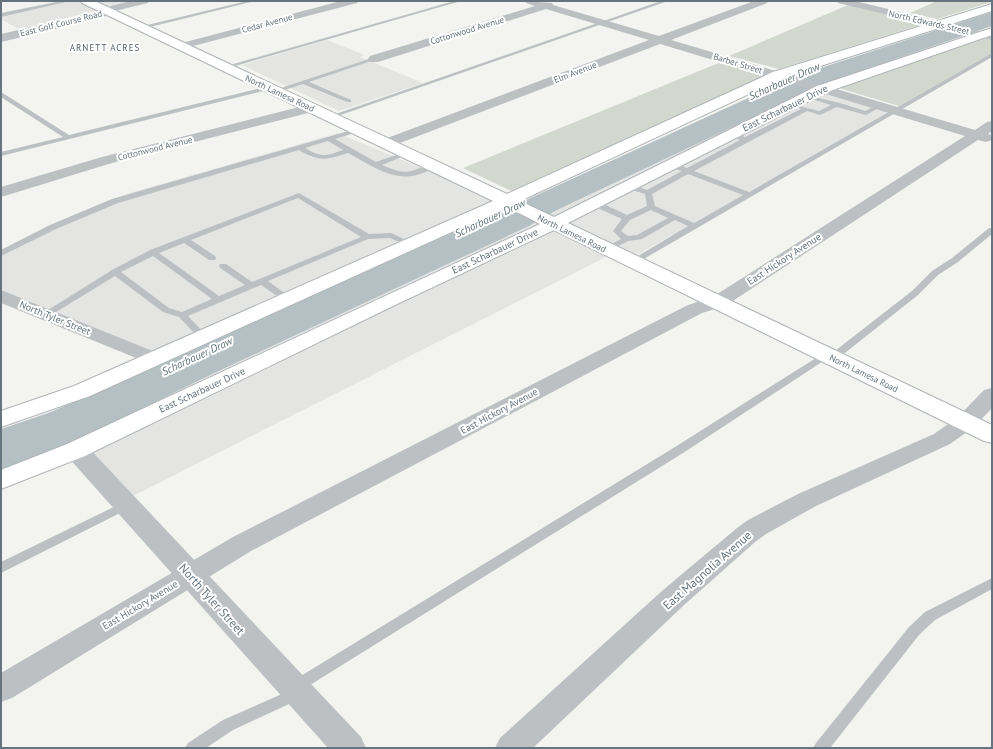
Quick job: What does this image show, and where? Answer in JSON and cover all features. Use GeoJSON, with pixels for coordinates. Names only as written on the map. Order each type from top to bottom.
{"type":"FeatureCollection","features":[{"type":"Feature","properties":{"kind":"main road","name":"North Lamesa Road"},"geometry":{"type":"LineString","coordinates":[[86,1],[359,130],[992,435]]}},
{"type":"Feature","properties":{"kind":"main road"},"geometry":{"type":"LineString","coordinates":[[1,419],[82,390],[203,337],[508,202],[778,76],[992,8]]}},
{"type":"Feature","properties":{"kind":"main road","name":"East Scharbauer Drive"},"geometry":{"type":"LineString","coordinates":[[1,480],[76,450],[386,302],[549,222],[594,203],[791,104],[807,102],[822,89],[989,34]]}},
{"type":"Feature","properties":{"kind":"street","name":"East Golf Course Road"},"geometry":{"type":"LineString","coordinates":[[1,38],[97,16],[115,8],[144,1]]}},
{"type":"Feature","properties":{"kind":"street","name":"Cedar Avenue"},"geometry":{"type":"LineString","coordinates":[[182,46],[353,1]]}},
{"type":"Feature","properties":{"kind":"street","name":"Barber Street"},"geometry":{"type":"LineString","coordinates":[[530,1],[895,111],[987,133]]}},
{"type":"Feature","properties":{"kind":"street","name":"Cottonwood Avenue"},"geometry":{"type":"LineString","coordinates":[[374,59],[560,1]]}},
{"type":"Feature","properties":{"kind":"street","name":"Elm Avenue"},"geometry":{"type":"LineString","coordinates":[[386,143],[763,1]]}},
{"type":"Feature","properties":{"kind":"street","name":"North Edwards Street"},"geometry":{"type":"LineString","coordinates":[[842,1],[989,34]]}},
{"type":"Feature","properties":{"kind":"street","name":"Cottonwood Avenue"},"geometry":{"type":"LineString","coordinates":[[1,192],[107,160],[311,108]]}},
{"type":"Feature","properties":{"kind":"street","name":"East Hickory Avenue"},"geometry":{"type":"LineString","coordinates":[[1,689],[242,544],[695,309],[718,302],[987,133]]}},
{"type":"Feature","properties":{"kind":"street","name":"North Tyler Street"},"geometry":{"type":"LineString","coordinates":[[1,296],[153,358]]}},
{"type":"Feature","properties":{"kind":"street"},"geometry":{"type":"LineString","coordinates":[[1,314],[19,304]]}},
{"type":"Feature","properties":{"kind":"street","name":"East Magnolia Avenue"},"geometry":{"type":"LineString","coordinates":[[511,748],[673,598],[695,581],[728,550],[757,527],[807,500],[942,439],[966,422],[992,395]]}},
{"type":"Feature","properties":{"kind":"street","name":"North Tyler Street"},"geometry":{"type":"LineString","coordinates":[[76,450],[349,748]]}},
{"type":"Feature","properties":{"kind":"lane"},"geometry":{"type":"LineString","coordinates":[[1,16],[68,1]]}},
{"type":"Feature","properties":{"kind":"lane"},"geometry":{"type":"LineString","coordinates":[[142,27],[253,1]]}},
{"type":"Feature","properties":{"kind":"lane"},"geometry":{"type":"LineString","coordinates":[[226,67],[459,1]]}},
{"type":"Feature","properties":{"kind":"lane"},"geometry":{"type":"LineString","coordinates":[[330,117],[666,1]]}},
{"type":"Feature","properties":{"kind":"lane"},"geometry":{"type":"LineString","coordinates":[[632,262],[992,55]]}},
{"type":"Feature","properties":{"kind":"lane"},"geometry":{"type":"LineString","coordinates":[[1,154],[272,90],[303,82],[374,59]]}},
{"type":"Feature","properties":{"kind":"lane"},"geometry":{"type":"LineString","coordinates":[[303,82],[349,101]]}},
{"type":"Feature","properties":{"kind":"lane"},"geometry":{"type":"LineString","coordinates":[[1,94],[69,138]]}},
{"type":"Feature","properties":{"kind":"lane"},"geometry":{"type":"LineString","coordinates":[[807,102],[820,113],[850,97]]}},
{"type":"Feature","properties":{"kind":"lane"},"geometry":{"type":"LineString","coordinates":[[648,194],[746,140],[807,102],[836,105],[866,113],[879,106]]}},
{"type":"Feature","properties":{"kind":"lane"},"geometry":{"type":"LineString","coordinates":[[1,253],[53,227],[115,201],[254,160],[331,140],[359,130]]}},
{"type":"Feature","properties":{"kind":"lane"},"geometry":{"type":"LineString","coordinates":[[731,134],[746,140]]}},
{"type":"Feature","properties":{"kind":"lane"},"geometry":{"type":"LineString","coordinates":[[331,140],[376,165],[405,176],[433,166]]}},
{"type":"Feature","properties":{"kind":"lane"},"geometry":{"type":"LineString","coordinates":[[301,148],[315,156],[323,158],[349,150]]}},
{"type":"Feature","properties":{"kind":"lane"},"geometry":{"type":"LineString","coordinates":[[376,165],[407,153]]}},
{"type":"Feature","properties":{"kind":"lane"},"geometry":{"type":"LineString","coordinates":[[671,165],[748,194]]}},
{"type":"Feature","properties":{"kind":"lane"},"geometry":{"type":"LineString","coordinates":[[629,186],[648,194]]}},
{"type":"Feature","properties":{"kind":"lane"},"geometry":{"type":"LineString","coordinates":[[648,194],[651,206]]}},
{"type":"Feature","properties":{"kind":"lane"},"geometry":{"type":"LineString","coordinates":[[45,315],[115,272],[153,252],[299,195],[367,237]]}},
{"type":"Feature","properties":{"kind":"lane"},"geometry":{"type":"LineString","coordinates":[[594,203],[627,218]]}},
{"type":"Feature","properties":{"kind":"lane"},"geometry":{"type":"LineString","coordinates":[[651,206],[694,226]]}},
{"type":"Feature","properties":{"kind":"lane"},"geometry":{"type":"LineString","coordinates":[[626,239],[617,231],[627,218],[651,206]]}},
{"type":"Feature","properties":{"kind":"lane"},"geometry":{"type":"LineString","coordinates":[[606,249],[626,239],[639,238],[675,217]]}},
{"type":"Feature","properties":{"kind":"lane"},"geometry":{"type":"LineString","coordinates":[[192,748],[228,725],[296,691],[830,356],[915,293],[935,273],[955,260],[992,230]]}},
{"type":"Feature","properties":{"kind":"lane"},"geometry":{"type":"LineString","coordinates":[[182,316],[367,237],[391,235],[411,244]]}},
{"type":"Feature","properties":{"kind":"lane"},"geometry":{"type":"LineString","coordinates":[[185,240],[212,258]]}},
{"type":"Feature","properties":{"kind":"lane"},"geometry":{"type":"LineString","coordinates":[[153,252],[219,300]]}},
{"type":"Feature","properties":{"kind":"lane"},"geometry":{"type":"LineString","coordinates":[[223,266],[252,286]]}},
{"type":"Feature","properties":{"kind":"lane"},"geometry":{"type":"LineString","coordinates":[[115,272],[166,310],[182,316],[203,337]]}},
{"type":"Feature","properties":{"kind":"lane"},"geometry":{"type":"LineString","coordinates":[[262,281],[287,299]]}},
{"type":"Feature","properties":{"kind":"lane"},"geometry":{"type":"LineString","coordinates":[[1,568],[126,504]]}},
{"type":"Feature","properties":{"kind":"lane"},"geometry":{"type":"LineString","coordinates":[[821,748],[914,631],[930,616],[992,583]]}},
{"type":"Feature","properties":{"kind":"shaded area"},"geometry":{"type":"Polygon","coordinates":[[[65,1],[132,1],[20,30],[1,19],[1,15],[65,1]]]}},
{"type":"Feature","properties":{"kind":"shaded area"},"geometry":{"type":"Polygon","coordinates":[[[937,1],[992,2],[937,19],[910,13],[937,1]]]}},
{"type":"Feature","properties":{"kind":"shaded area"},"geometry":{"type":"Polygon","coordinates":[[[848,5],[923,24],[779,69],[729,56],[848,5]]]}},
{"type":"Feature","properties":{"kind":"shaded area"},"geometry":{"type":"Polygon","coordinates":[[[982,38],[992,39],[992,53],[899,106],[842,89],[840,87],[982,38]]]}},
{"type":"Feature","properties":{"kind":"shaded area"},"geometry":{"type":"Polygon","coordinates":[[[327,40],[365,55],[360,57],[423,83],[339,111],[242,65],[327,40]]]}},
{"type":"Feature","properties":{"kind":"shaded area"},"geometry":{"type":"Polygon","coordinates":[[[721,62],[764,75],[765,79],[517,191],[511,191],[463,168],[721,62]]]}},
{"type":"Feature","properties":{"kind":"shaded area"},"geometry":{"type":"Polygon","coordinates":[[[800,82],[893,110],[628,260],[614,253],[123,501],[58,430],[194,366],[1,295],[1,250],[30,235],[76,214],[130,193],[338,133],[524,211],[800,82]]]}},
{"type":"Feature","properties":{"kind":"water","name":"Scharbauer Draw"},"geometry":{"type":"Polygon","coordinates":[[[992,12],[992,26],[823,84],[555,211],[529,226],[208,376],[43,457],[1,471],[1,429],[51,412],[526,200],[796,76],[992,12]]]}},
{"type":"Feature","properties":{"kind":"district","name":"ARNETT ACRES"},"geometry":{"type":"Point","coordinates":[105,47]}}]}
